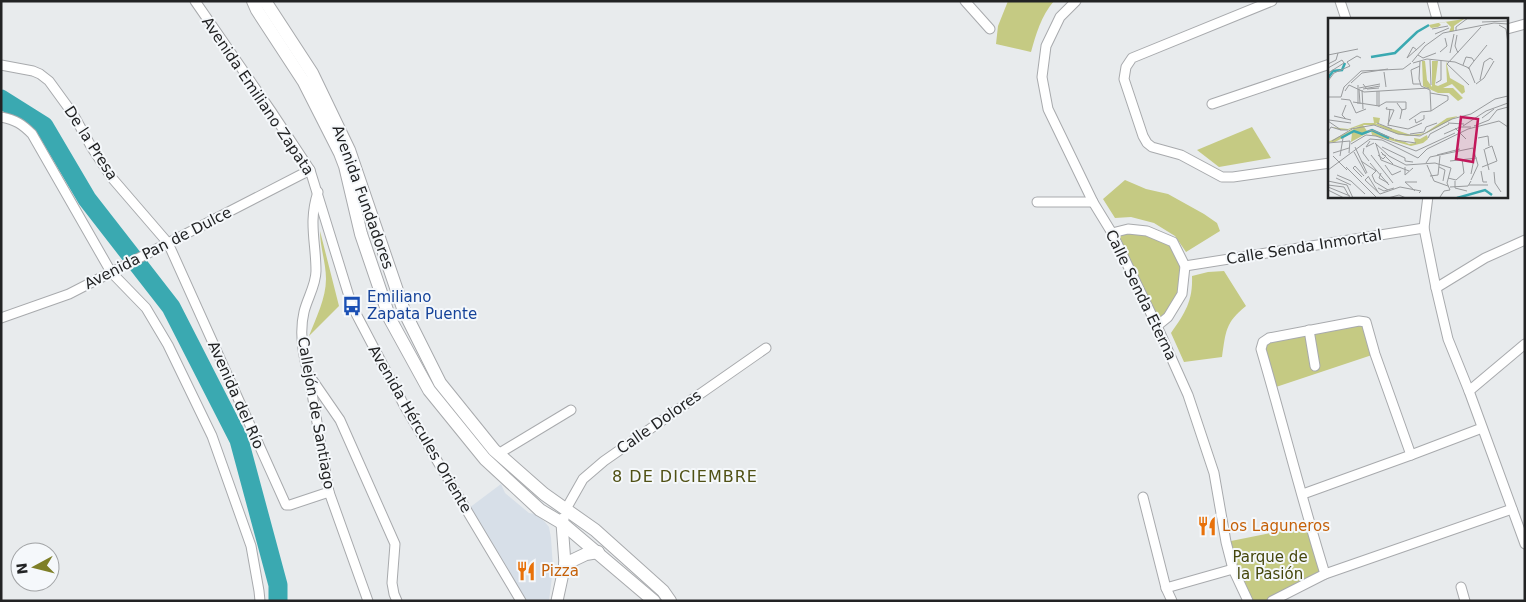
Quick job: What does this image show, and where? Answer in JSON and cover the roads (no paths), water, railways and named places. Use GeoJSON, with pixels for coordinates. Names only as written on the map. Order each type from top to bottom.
{"type":"FeatureCollection","features":[{"type":"Feature","properties":{"kind":"main road","name":"Avenida Fundadores"},"geometry":{"type":"LineString","coordinates":[[253,1],[304,82],[340,153],[345,166],[361,234],[390,319],[429,390],[485,459],[540,510],[562,523],[654,601]]}},
{"type":"Feature","properties":{"kind":"main road","name":"Avenida Fundadores"},"geometry":{"type":"LineString","coordinates":[[265,1],[312,73],[349,150],[404,311],[440,383],[498,454],[544,494],[595,530],[663,591],[670,601]]}},
{"type":"Feature","properties":{"kind":"main road"},"geometry":{"type":"LineString","coordinates":[[565,564],[586,554],[598,552]]}},
{"type":"Feature","properties":{"kind":"street","name":"Avenida Emiliano Zapata"},"geometry":{"type":"LineString","coordinates":[[195,1],[272,111],[310,170],[318,192]]}},
{"type":"Feature","properties":{"kind":"street"},"geometry":{"type":"LineString","coordinates":[[964,1],[990,29]]}},
{"type":"Feature","properties":{"kind":"street","name":"Calle Senda Eterna"},"geometry":{"type":"LineString","coordinates":[[1076,1],[1060,17],[1046,46],[1042,77],[1048,109],[1093,202],[1112,233],[1188,395],[1214,472],[1226,542],[1233,569],[1248,601]]}},
{"type":"Feature","properties":{"kind":"street"},"geometry":{"type":"LineString","coordinates":[[1272,1],[1132,58],[1126,67],[1124,79],[1142,136],[1152,147],[1181,155],[1222,177],[1328,163]]}},
{"type":"Feature","properties":{"kind":"street"},"geometry":{"type":"LineString","coordinates":[[1340,1],[1346,18]]}},
{"type":"Feature","properties":{"kind":"street"},"geometry":{"type":"LineString","coordinates":[[1432,1],[1437,18]]}},
{"type":"Feature","properties":{"kind":"street"},"geometry":{"type":"LineString","coordinates":[[1508,29],[1525,24]]}},
{"type":"Feature","properties":{"kind":"street","name":"De la Presa"},"geometry":{"type":"LineString","coordinates":[[1,65],[33,71],[48,81],[73,114],[112,178],[164,245]]}},
{"type":"Feature","properties":{"kind":"street"},"geometry":{"type":"LineString","coordinates":[[1212,104],[1328,65]]}},
{"type":"Feature","properties":{"kind":"street"},"geometry":{"type":"LineString","coordinates":[[1,117],[11,119],[23,125],[32,134],[110,272],[146,308],[168,345],[212,436],[250,546],[260,591],[260,601]]}},
{"type":"Feature","properties":{"kind":"street","name":"Avenida Pan de Dulce"},"geometry":{"type":"LineString","coordinates":[[1,318],[69,294],[310,170]]}},
{"type":"Feature","properties":{"kind":"street","name":"Callejón de Santiago"},"geometry":{"type":"LineString","coordinates":[[318,192],[312,221],[316,276],[304,312],[302,326],[305,361],[329,492],[368,601]]}},
{"type":"Feature","properties":{"kind":"street","name":"Avenida Hércules Oriente"},"geometry":{"type":"LineString","coordinates":[[318,192],[352,306],[405,407],[521,601]]}},
{"type":"Feature","properties":{"kind":"street"},"geometry":{"type":"LineString","coordinates":[[1428,198],[1424,228],[1448,339],[1525,544]]}},
{"type":"Feature","properties":{"kind":"street"},"geometry":{"type":"LineString","coordinates":[[1037,202],[1093,202]]}},
{"type":"Feature","properties":{"kind":"street","name":"Calle Senda Inmortal"},"geometry":{"type":"LineString","coordinates":[[1185,266],[1424,228]]}},
{"type":"Feature","properties":{"kind":"street"},"geometry":{"type":"LineString","coordinates":[[1112,233],[1128,229],[1147,231],[1173,242],[1185,266],[1182,294],[1168,317],[1157,326]]}},
{"type":"Feature","properties":{"kind":"street"},"geometry":{"type":"LineString","coordinates":[[1436,288],[1485,258],[1525,240]]}},
{"type":"Feature","properties":{"kind":"street","name":"Avenida del Río"},"geometry":{"type":"LineString","coordinates":[[164,245],[283,501],[286,505],[290,506],[329,492]]}},
{"type":"Feature","properties":{"kind":"street"},"geometry":{"type":"LineString","coordinates":[[1325,574],[1261,345],[1263,342],[1269,338],[1309,330],[1359,321],[1366,322],[1375,354],[1411,455]]}},
{"type":"Feature","properties":{"kind":"street"},"geometry":{"type":"LineString","coordinates":[[1309,330],[1314,366]]}},
{"type":"Feature","properties":{"kind":"street"},"geometry":{"type":"LineString","coordinates":[[1469,391],[1525,344]]}},
{"type":"Feature","properties":{"kind":"street","name":"Calle Dolores"},"geometry":{"type":"LineString","coordinates":[[566,509],[583,479],[604,461],[766,348]]}},
{"type":"Feature","properties":{"kind":"street"},"geometry":{"type":"LineString","coordinates":[[309,376],[340,420],[395,544],[392,583],[397,601]]}},
{"type":"Feature","properties":{"kind":"street"},"geometry":{"type":"LineString","coordinates":[[498,454],[571,410]]}},
{"type":"Feature","properties":{"kind":"street"},"geometry":{"type":"LineString","coordinates":[[1303,494],[1482,428]]}},
{"type":"Feature","properties":{"kind":"street"},"geometry":{"type":"LineString","coordinates":[[1142,497],[1166,588],[1172,601]]}},
{"type":"Feature","properties":{"kind":"street"},"geometry":{"type":"LineString","coordinates":[[557,601],[565,564],[562,523],[566,509]]}},
{"type":"Feature","properties":{"kind":"street"},"geometry":{"type":"LineString","coordinates":[[1272,601],[1325,574],[1512,509]]}},
{"type":"Feature","properties":{"kind":"street"},"geometry":{"type":"LineString","coordinates":[[1166,588],[1233,569]]}},
{"type":"Feature","properties":{"kind":"street"},"geometry":{"type":"LineString","coordinates":[[1461,587],[1465,601]]}},
{"type":"Feature","properties":{"kind":"waterway"},"geometry":{"type":"LineString","coordinates":[[1,99],[44,126],[87,199],[171,307],[239,440],[278,585],[278,601]]}},
{"type":"Feature","properties":{"kind":"place","name":"Emiliano Zapata Puente"},"geometry":{"type":"Point","coordinates":[352,306]}},
{"type":"Feature","properties":{"kind":"place","name":"Los Laguneros"},"geometry":{"type":"Point","coordinates":[1207,526]}},
{"type":"Feature","properties":{"kind":"place","name":"Pizza"},"geometry":{"type":"Point","coordinates":[526,571]}},
{"type":"Feature","properties":{"kind":"district","name":"8 DE DICIEMBRE"},"geometry":{"type":"Point","coordinates":[685,476]}},
{"type":"Feature","properties":{"kind":"park label","name":"Parque de la Pasión"},"geometry":{"type":"Point","coordinates":[1270,566]}}]}
